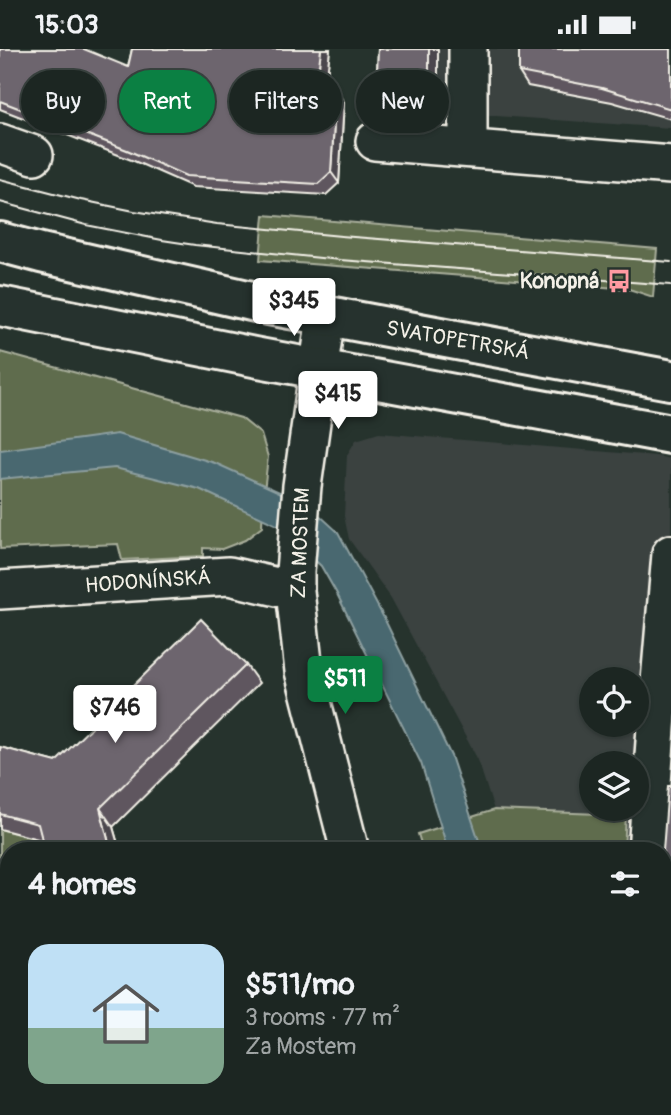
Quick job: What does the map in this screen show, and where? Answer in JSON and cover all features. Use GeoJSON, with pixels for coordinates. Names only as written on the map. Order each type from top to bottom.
{"type":"FeatureCollection","features":[{"type":"Feature","properties":{"kind":"main road","name":"SVATOPETRSKÁ"},"geometry":{"type":"LineString","coordinates":[[0,242],[269,305],[671,380]]}},
{"type":"Feature","properties":{"kind":"main road"},"geometry":{"type":"LineString","coordinates":[[0,306],[246,355],[671,433]]}},
{"type":"Feature","properties":{"kind":"street"},"geometry":{"type":"LineString","coordinates":[[468,49],[468,148]]}},
{"type":"Feature","properties":{"kind":"street"},"geometry":{"type":"LineString","coordinates":[[375,141],[671,165]]}},
{"type":"Feature","properties":{"kind":"street"},"geometry":{"type":"LineString","coordinates":[[0,143],[34,155]]}},
{"type":"Feature","properties":{"kind":"street","name":"ZA MOSTEM"},"geometry":{"type":"LineString","coordinates":[[326,316],[302,486],[295,581],[304,671],[348,842]]}},
{"type":"Feature","properties":{"kind":"street"},"geometry":{"type":"LineString","coordinates":[[648,842],[663,729],[671,554]]}},
{"type":"Feature","properties":{"kind":"street","name":"HODONÍNSKÁ"},"geometry":{"type":"LineString","coordinates":[[0,590],[229,576],[295,581]]}},
{"type":"Feature","properties":{"kind":"shaded area"},"geometry":{"type":"Polygon","coordinates":[[[439,49],[671,49],[671,128],[449,113],[449,70],[439,70],[439,49]]]}},
{"type":"Feature","properties":{"kind":"shaded area"},"geometry":{"type":"Polygon","coordinates":[[[379,433],[671,459],[671,842],[624,842],[626,821],[649,821],[649,751],[579,751],[579,813],[494,810],[478,760],[391,598],[349,539],[344,516],[347,455],[356,440],[379,433]]]}},
{"type":"Feature","properties":{"kind":"green space"},"geometry":{"type":"Polygon","coordinates":[[[264,215],[657,249],[653,297],[629,289],[260,260],[264,215]]]}},
{"type":"Feature","properties":{"kind":"green space"},"geometry":{"type":"Polygon","coordinates":[[[0,352],[241,418],[261,434],[268,457],[262,527],[245,540],[222,549],[203,548],[203,556],[122,560],[118,544],[0,549],[0,352]]]}},
{"type":"Feature","properties":{"kind":"green space"},"geometry":{"type":"Polygon","coordinates":[[[494,810],[579,813],[579,821],[626,821],[624,842],[420,842],[418,834],[494,810]]]}},
{"type":"Feature","properties":{"kind":"green space"},"geometry":{"type":"Polygon","coordinates":[[[0,829],[47,842],[0,842],[0,829]]]}},
{"type":"Feature","properties":{"kind":"water"},"geometry":{"type":"Polygon","coordinates":[[[117,434],[215,463],[286,495],[316,512],[338,532],[384,618],[451,756],[479,842],[446,842],[421,763],[337,594],[321,566],[277,525],[199,489],[115,468],[0,479],[0,450],[117,434]]]}},
{"type":"Feature","properties":{"kind":"building"},"geometry":{"type":"Polygon","coordinates":[[[0,49],[84,49],[128,67],[132,49],[321,49],[318,70],[229,70],[229,133],[333,133],[331,172],[318,184],[186,176],[83,133],[105,133],[105,70],[21,70],[21,109],[0,101],[0,49]]]}},
{"type":"Feature","properties":{"kind":"building"},"geometry":{"type":"Polygon","coordinates":[[[378,49],[429,49],[429,70],[377,70],[378,49]]]}},
{"type":"Feature","properties":{"kind":"building"},"geometry":{"type":"Polygon","coordinates":[[[519,49],[671,49],[671,109],[602,88],[519,72],[519,49]]]}},
{"type":"Feature","properties":{"kind":"building"},"geometry":{"type":"Polygon","coordinates":[[[201,619],[246,665],[100,808],[109,842],[43,842],[38,824],[0,814],[0,747],[56,762],[201,619]]]}},
{"type":"Feature","properties":{"kind":"building"},"geometry":{"type":"Polygon","coordinates":[[[668,786],[671,786],[671,842],[664,842],[668,786]]]}},
{"type":"Feature","properties":{"kind":"tram line"},"geometry":{"type":"LineString","coordinates":[[0,179],[134,211],[217,224],[671,262]]}},
{"type":"Feature","properties":{"kind":"tram line"},"geometry":{"type":"LineString","coordinates":[[0,202],[86,225],[195,245],[340,260],[671,285]]}},
{"type":"Feature","properties":{"kind":"place","name":"Konopná"},"geometry":{"type":"Point","coordinates":[619,281]}}]}
